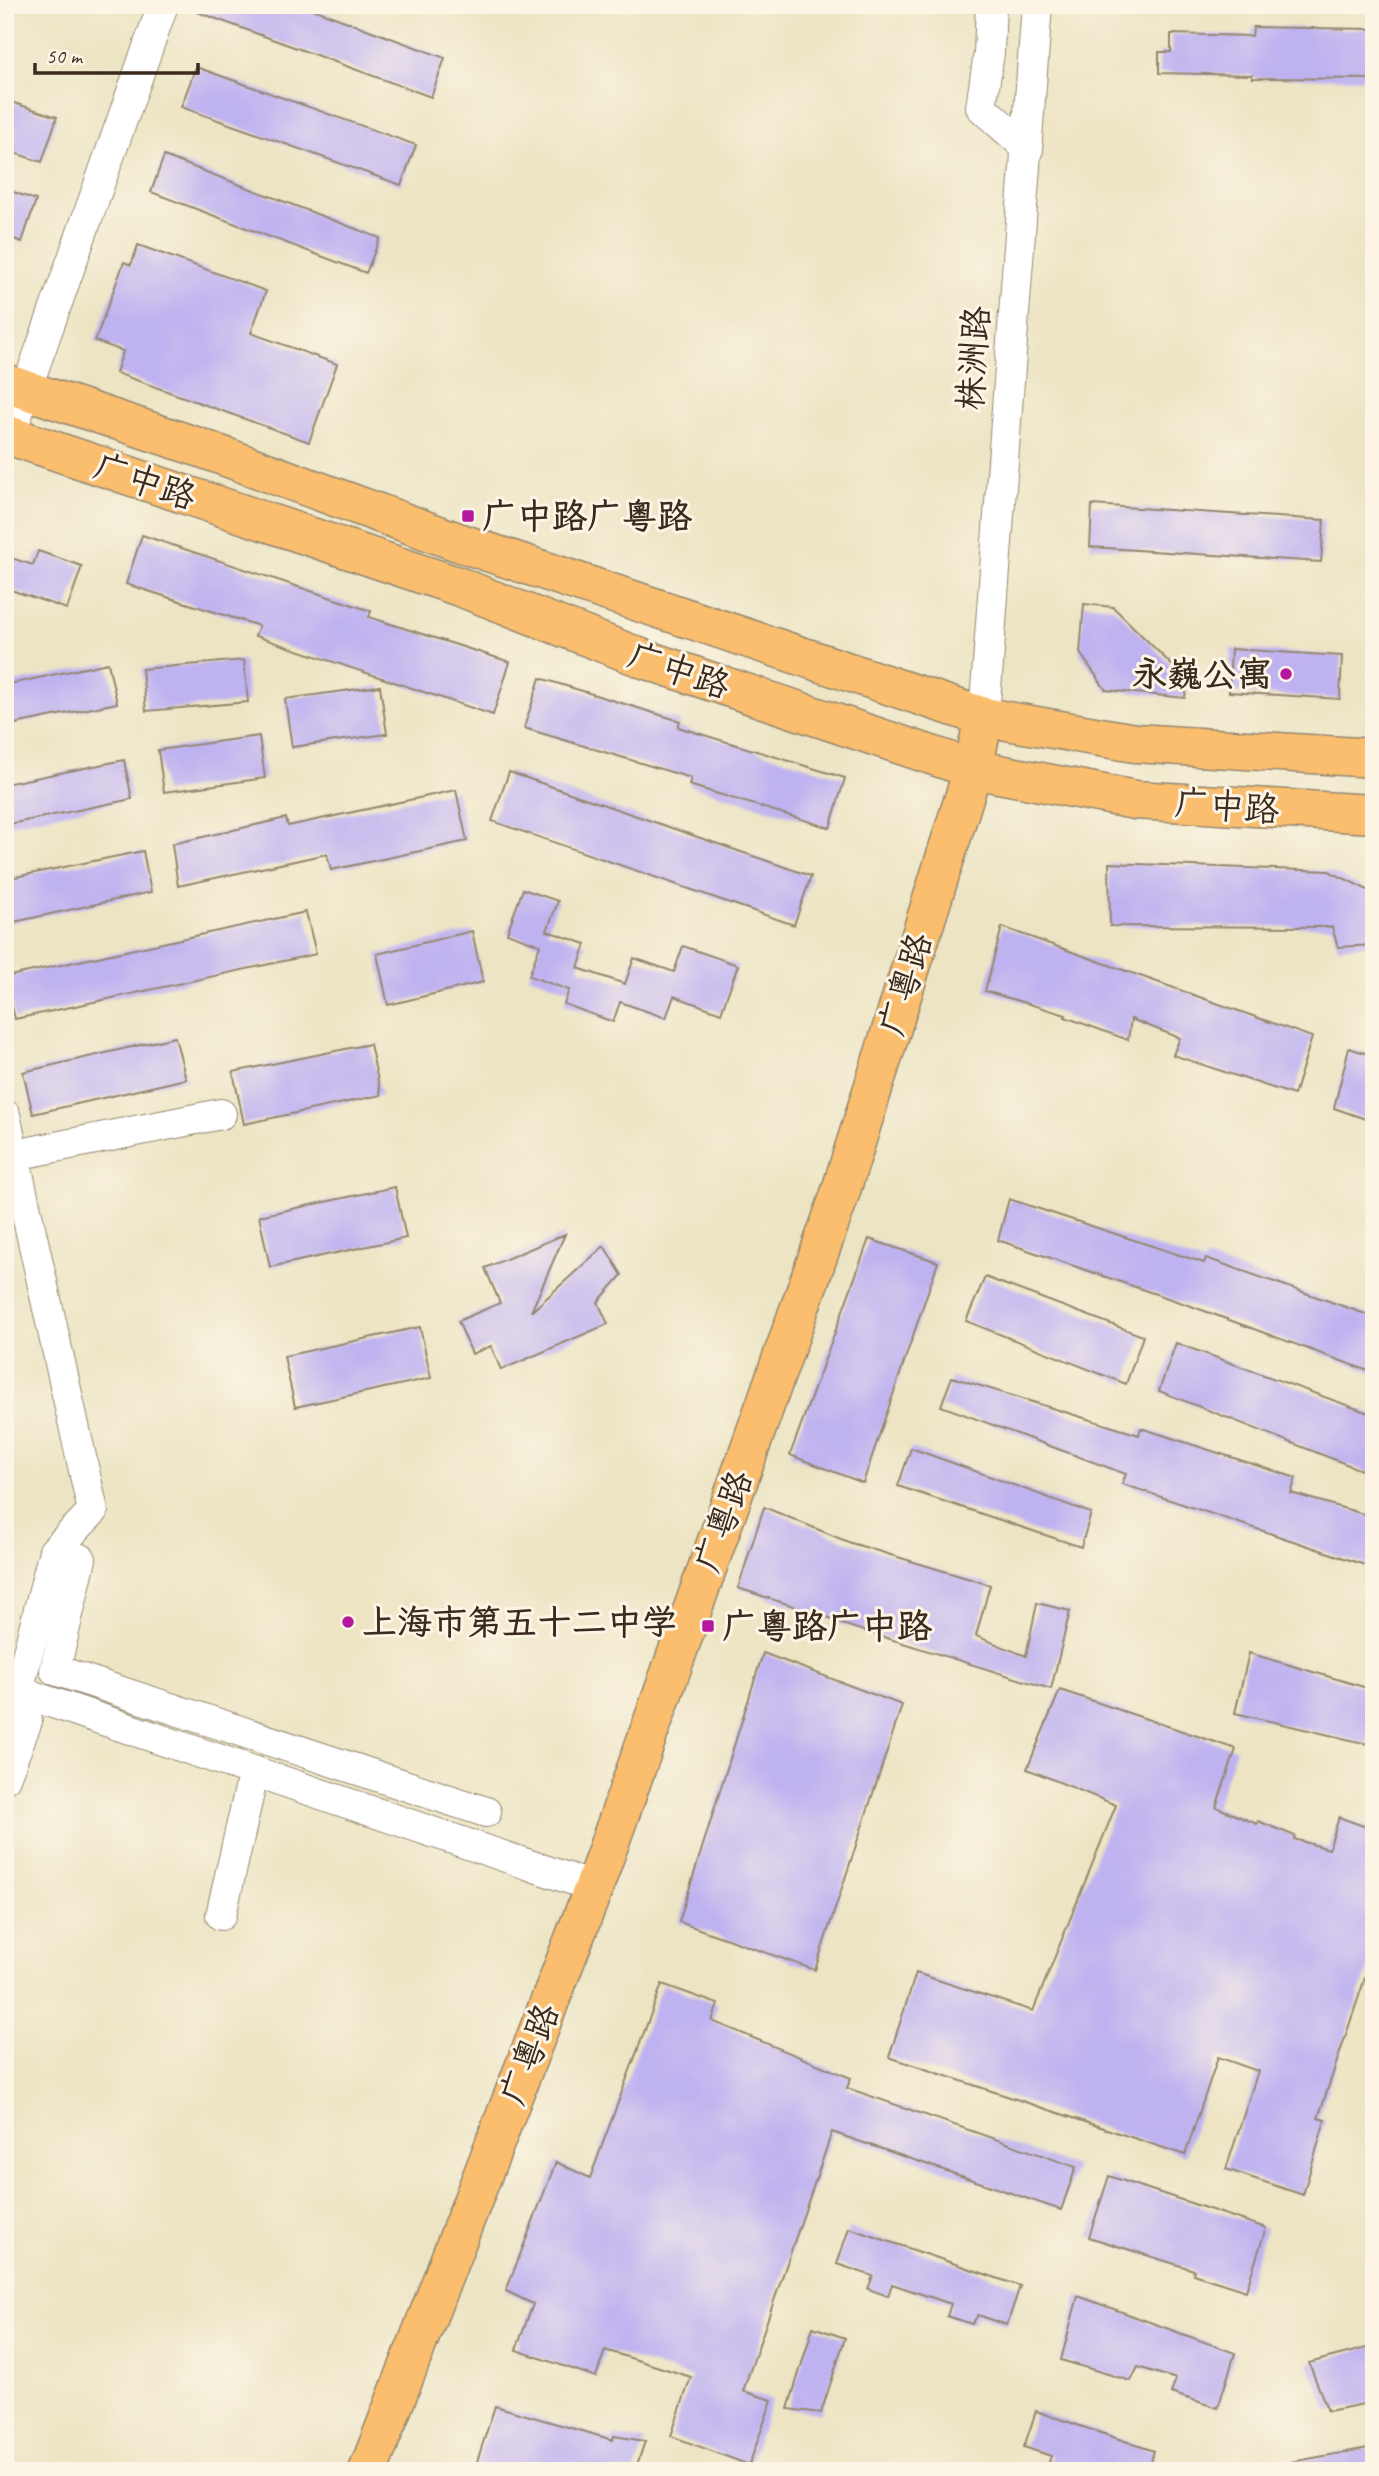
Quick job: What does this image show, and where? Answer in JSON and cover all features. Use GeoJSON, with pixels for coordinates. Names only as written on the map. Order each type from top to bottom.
{"type":"FeatureCollection","features":[{"type":"Feature","properties":{"kind":"main road","name":"广中路"},"geometry":{"type":"LineString","coordinates":[[16,387],[204,449],[455,541],[984,717],[1135,743],[1374,758]]}},
{"type":"Feature","properties":{"kind":"main road","name":"广中路"},"geometry":{"type":"LineString","coordinates":[[8,434],[460,587],[644,659],[973,769],[1135,800],[1374,814]]}},
{"type":"Feature","properties":{"kind":"main road","name":"广粤路"},"geometry":{"type":"LineString","coordinates":[[368,2471],[594,1886],[838,1200],[973,769],[984,717]]}},
{"type":"Feature","properties":{"kind":"street"},"geometry":{"type":"LineString","coordinates":[[8,434],[16,387],[163,5]]}},
{"type":"Feature","properties":{"kind":"street"},"geometry":{"type":"LineString","coordinates":[[991,5],[989,52],[981,107],[1028,149]]}},
{"type":"Feature","properties":{"kind":"street","name":"株洲路"},"geometry":{"type":"LineString","coordinates":[[984,717],[1037,5]]}},
{"type":"Feature","properties":{"kind":"street"},"geometry":{"type":"LineString","coordinates":[[15,1155],[221,1114]]}},
{"type":"Feature","properties":{"kind":"street"},"geometry":{"type":"LineString","coordinates":[[5,1115],[93,1511],[54,1551],[18,1690],[27,1721],[5,1778]]}},
{"type":"Feature","properties":{"kind":"street"},"geometry":{"type":"LineString","coordinates":[[81,1559],[55,1670],[486,1812]]}},
{"type":"Feature","properties":{"kind":"street"},"geometry":{"type":"LineString","coordinates":[[18,1690],[594,1886]]}},
{"type":"Feature","properties":{"kind":"street"},"geometry":{"type":"LineString","coordinates":[[317,1792],[329,1760]]}},
{"type":"Feature","properties":{"kind":"street"},"geometry":{"type":"LineString","coordinates":[[221,1915],[254,1772]]}},
{"type":"Feature","properties":{"kind":"building"},"geometry":{"type":"Polygon","coordinates":[[[184,5],[302,5],[445,58],[431,97],[184,5]]]}},
{"type":"Feature","properties":{"kind":"building"},"geometry":{"type":"Polygon","coordinates":[[[1253,27],[1374,29],[1374,79],[1252,78],[1252,75],[1159,73],[1159,52],[1171,52],[1171,34],[1252,36],[1253,27]]]}},
{"type":"Feature","properties":{"kind":"building"},"geometry":{"type":"Polygon","coordinates":[[[196,67],[416,145],[401,185],[181,107],[196,67]]]}},
{"type":"Feature","properties":{"kind":"building"},"geometry":{"type":"Polygon","coordinates":[[[5,100],[57,117],[42,162],[5,150],[5,100]]]}},
{"type":"Feature","properties":{"kind":"building"},"geometry":{"type":"Polygon","coordinates":[[[164,156],[380,238],[366,273],[151,192],[164,156]]]}},
{"type":"Feature","properties":{"kind":"building"},"geometry":{"type":"Polygon","coordinates":[[[5,189],[36,200],[22,242],[5,236],[5,189]]]}},
{"type":"Feature","properties":{"kind":"building"},"geometry":{"type":"Polygon","coordinates":[[[138,245],[266,291],[251,333],[337,364],[309,442],[116,373],[123,351],[95,341],[124,262],[131,265],[138,245]]]}},
{"type":"Feature","properties":{"kind":"building"},"geometry":{"type":"Polygon","coordinates":[[[1092,505],[1324,520],[1321,562],[1090,547],[1092,505]]]}},
{"type":"Feature","properties":{"kind":"building"},"geometry":{"type":"Polygon","coordinates":[[[142,535],[371,611],[369,617],[510,662],[493,715],[255,636],[259,626],[126,584],[142,535]]]}},
{"type":"Feature","properties":{"kind":"building"},"geometry":{"type":"Polygon","coordinates":[[[38,551],[82,566],[67,609],[5,588],[5,556],[33,565],[38,551]]]}},
{"type":"Feature","properties":{"kind":"building"},"geometry":{"type":"Polygon","coordinates":[[[1084,604],[1113,607],[1187,680],[1185,698],[1106,690],[1080,653],[1084,604]]]}},
{"type":"Feature","properties":{"kind":"building","name":"永巍公寓"},"geometry":{"type":"Polygon","coordinates":[[[1231,649],[1342,656],[1340,699],[1229,692],[1231,649]]]}},
{"type":"Feature","properties":{"kind":"building"},"geometry":{"type":"Polygon","coordinates":[[[244,660],[248,702],[146,711],[142,669],[244,660]]]}},
{"type":"Feature","properties":{"kind":"building"},"geometry":{"type":"Polygon","coordinates":[[[108,663],[117,703],[5,726],[5,685],[108,663]]]}},
{"type":"Feature","properties":{"kind":"building"},"geometry":{"type":"Polygon","coordinates":[[[540,678],[680,721],[678,727],[845,778],[830,828],[689,785],[691,778],[524,728],[540,678]]]}},
{"type":"Feature","properties":{"kind":"building"},"geometry":{"type":"Polygon","coordinates":[[[380,686],[387,734],[292,747],[285,699],[380,686]]]}},
{"type":"Feature","properties":{"kind":"building"},"geometry":{"type":"Polygon","coordinates":[[[259,736],[265,778],[164,792],[158,750],[259,736]]]}},
{"type":"Feature","properties":{"kind":"building"},"geometry":{"type":"Polygon","coordinates":[[[124,760],[132,799],[5,825],[5,784],[124,760]]]}},
{"type":"Feature","properties":{"kind":"building"},"geometry":{"type":"Polygon","coordinates":[[[509,772],[811,876],[794,925],[492,821],[509,772]]]}},
{"type":"Feature","properties":{"kind":"building"},"geometry":{"type":"Polygon","coordinates":[[[456,790],[467,841],[331,870],[327,854],[178,886],[172,844],[286,818],[288,826],[456,790]]]}},
{"type":"Feature","properties":{"kind":"building"},"geometry":{"type":"Polygon","coordinates":[[[143,851],[151,892],[5,924],[5,879],[143,851]]]}},
{"type":"Feature","properties":{"kind":"building"},"geometry":{"type":"Polygon","coordinates":[[[1109,863],[1329,871],[1374,893],[1374,945],[1338,947],[1332,927],[1110,926],[1109,863]]]}},
{"type":"Feature","properties":{"kind":"building"},"geometry":{"type":"Polygon","coordinates":[[[523,889],[558,901],[547,931],[586,944],[578,968],[625,984],[634,958],[674,972],[683,946],[738,965],[721,1013],[674,996],[666,1018],[620,1002],[613,1022],[564,1004],[569,990],[529,976],[540,945],[507,933],[523,889]]]}},
{"type":"Feature","properties":{"kind":"building"},"geometry":{"type":"Polygon","coordinates":[[[306,912],[316,954],[15,1019],[5,977],[306,912]]]}},
{"type":"Feature","properties":{"kind":"building"},"geometry":{"type":"Polygon","coordinates":[[[1002,927],[1312,1037],[1294,1095],[1173,1055],[1180,1038],[1131,1019],[1128,1040],[1065,1017],[1066,1015],[985,991],[1002,927]]]}},
{"type":"Feature","properties":{"kind":"building"},"geometry":{"type":"Polygon","coordinates":[[[472,931],[483,982],[388,1005],[377,954],[472,931]]]}},
{"type":"Feature","properties":{"kind":"building"},"geometry":{"type":"Polygon","coordinates":[[[175,1037],[186,1079],[33,1114],[23,1072],[175,1037]]]}},
{"type":"Feature","properties":{"kind":"building"},"geometry":{"type":"Polygon","coordinates":[[[370,1044],[381,1095],[244,1124],[233,1072],[370,1044]]]}},
{"type":"Feature","properties":{"kind":"building"},"geometry":{"type":"Polygon","coordinates":[[[1349,1048],[1374,1056],[1374,1122],[1334,1108],[1349,1048]]]}},
{"type":"Feature","properties":{"kind":"building"},"geometry":{"type":"Polygon","coordinates":[[[395,1187],[406,1238],[270,1267],[259,1216],[395,1187]]]}},
{"type":"Feature","properties":{"kind":"building"},"geometry":{"type":"Polygon","coordinates":[[[1009,1199],[1204,1263],[1206,1258],[1374,1317],[1374,1373],[1191,1306],[998,1240],[1009,1199]]]}},
{"type":"Feature","properties":{"kind":"building"},"geometry":{"type":"Polygon","coordinates":[[[565,1234],[531,1312],[604,1246],[622,1275],[598,1302],[608,1324],[501,1370],[491,1346],[472,1354],[458,1321],[500,1303],[485,1268],[565,1234]]]}},
{"type":"Feature","properties":{"kind":"building"},"geometry":{"type":"Polygon","coordinates":[[[869,1239],[938,1262],[863,1483],[790,1455],[869,1239]]]}},
{"type":"Feature","properties":{"kind":"building"},"geometry":{"type":"Polygon","coordinates":[[[985,1277],[1143,1336],[1126,1384],[966,1321],[985,1277]]]}},
{"type":"Feature","properties":{"kind":"building"},"geometry":{"type":"Polygon","coordinates":[[[420,1327],[431,1378],[295,1407],[284,1356],[420,1327]]]}},
{"type":"Feature","properties":{"kind":"building"},"geometry":{"type":"Polygon","coordinates":[[[1176,1343],[1374,1415],[1374,1475],[1159,1391],[1176,1343]]]}},
{"type":"Feature","properties":{"kind":"building"},"geometry":{"type":"Polygon","coordinates":[[[952,1377],[1139,1435],[1141,1428],[1296,1478],[1291,1493],[1374,1517],[1374,1568],[1122,1484],[1126,1474],[941,1406],[952,1377]]]}},
{"type":"Feature","properties":{"kind":"building"},"geometry":{"type":"Polygon","coordinates":[[[911,1448],[1091,1513],[1081,1547],[898,1486],[911,1448]]]}},
{"type":"Feature","properties":{"kind":"building"},"geometry":{"type":"Polygon","coordinates":[[[764,1507],[848,1542],[990,1585],[976,1636],[1026,1656],[1037,1603],[1070,1611],[1051,1689],[838,1623],[839,1621],[738,1588],[764,1507]]]}},
{"type":"Feature","properties":{"kind":"building"},"geometry":{"type":"Polygon","coordinates":[[[763,1653],[902,1705],[815,1970],[679,1922],[763,1653]]]}},
{"type":"Feature","properties":{"kind":"building"},"geometry":{"type":"Polygon","coordinates":[[[1249,1653],[1374,1690],[1374,1717],[1368,1744],[1235,1713],[1249,1653]]]}},
{"type":"Feature","properties":{"kind":"building"},"geometry":{"type":"Polygon","coordinates":[[[1060,1690],[1236,1749],[1216,1807],[1295,1836],[1294,1839],[1329,1849],[1339,1817],[1374,1830],[1374,1951],[1318,2118],[1325,2120],[1303,2195],[1226,2169],[1258,2071],[1218,2057],[1185,2155],[889,2057],[916,1973],[1033,2011],[1116,1805],[1027,1769],[1060,1690]]]}},
{"type":"Feature","properties":{"kind":"building"},"geometry":{"type":"Polygon","coordinates":[[[662,1984],[718,2004],[712,2021],[851,2078],[847,2088],[1076,2167],[1061,2210],[832,2132],[743,2391],[772,2400],[749,2465],[671,2436],[691,2377],[605,2350],[596,2377],[516,2350],[533,2304],[506,2291],[556,2162],[590,2178],[662,1984]]]}},
{"type":"Feature","properties":{"kind":"building"},"geometry":{"type":"Polygon","coordinates":[[[1109,2176],[1266,2228],[1246,2291],[1193,2274],[1194,2270],[1089,2237],[1109,2176]]]}},
{"type":"Feature","properties":{"kind":"building"},"geometry":{"type":"Polygon","coordinates":[[[849,2228],[1020,2286],[1007,2325],[978,2315],[972,2324],[947,2316],[951,2304],[892,2284],[888,2296],[868,2289],[873,2276],[837,2264],[849,2228]]]}},
{"type":"Feature","properties":{"kind":"building"},"geometry":{"type":"Polygon","coordinates":[[[1078,2296],[1235,2353],[1218,2408],[1171,2393],[1176,2379],[1138,2367],[1131,2381],[1061,2360],[1078,2296]]]}},
{"type":"Feature","properties":{"kind":"building"},"geometry":{"type":"Polygon","coordinates":[[[813,2327],[845,2338],[821,2413],[788,2409],[813,2327]]]}},
{"type":"Feature","properties":{"kind":"building"},"geometry":{"type":"Polygon","coordinates":[[[1374,2346],[1374,2402],[1328,2411],[1309,2363],[1374,2346]]]}},
{"type":"Feature","properties":{"kind":"building"},"geometry":{"type":"Polygon","coordinates":[[[495,2406],[613,2440],[614,2436],[645,2441],[635,2471],[474,2471],[495,2406]]]}},
{"type":"Feature","properties":{"kind":"building"},"geometry":{"type":"Polygon","coordinates":[[[1036,2411],[1154,2451],[1148,2471],[1046,2471],[1051,2456],[1024,2447],[1036,2411]]]}},
{"type":"Feature","properties":{"kind":"building"},"geometry":{"type":"Polygon","coordinates":[[[1374,2447],[1374,2471],[1292,2471],[1291,2462],[1374,2447]]]}},
{"type":"Feature","properties":{"kind":"place","name":"广中路广粤路"},"geometry":{"type":"Point","coordinates":[468,516]}},
{"type":"Feature","properties":{"kind":"place","name":"永巍公寓"},"geometry":{"type":"Point","coordinates":[1286,674]}},
{"type":"Feature","properties":{"kind":"place","name":"上海市第五十二中学"},"geometry":{"type":"Point","coordinates":[348,1622]}},
{"type":"Feature","properties":{"kind":"place","name":"广粤路广中路"},"geometry":{"type":"Point","coordinates":[708,1626]}}]}
